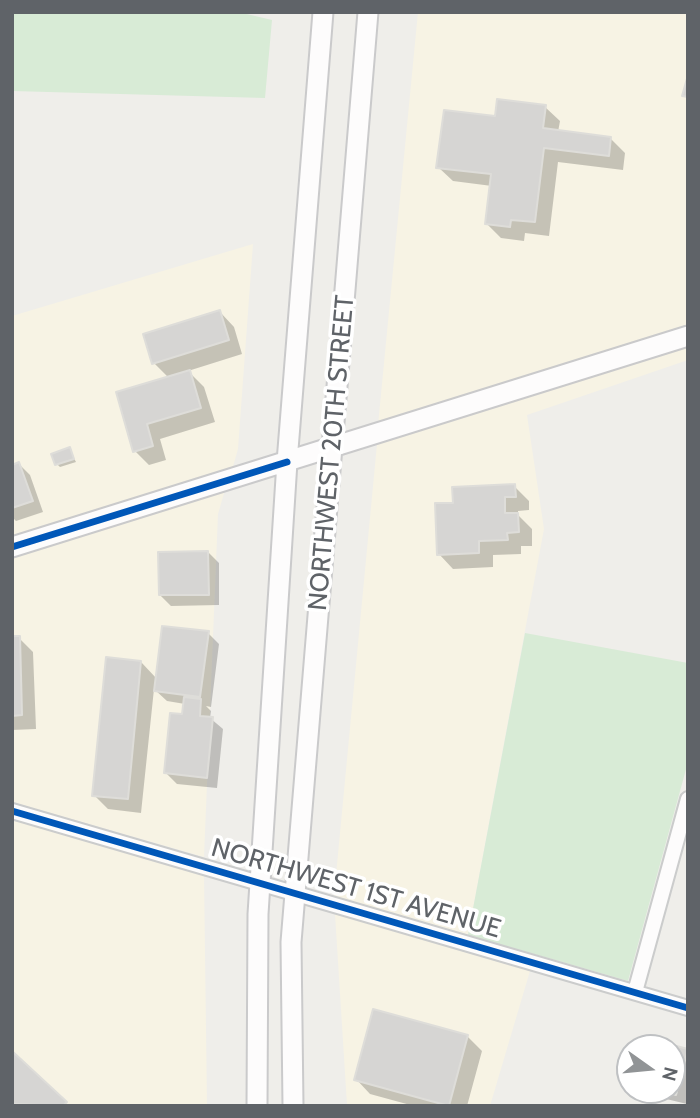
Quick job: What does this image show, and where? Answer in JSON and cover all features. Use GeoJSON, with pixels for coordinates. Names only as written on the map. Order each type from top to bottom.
{"type":"FeatureCollection","features":[{"type":"Feature","properties":{"kind":"main road","name":"NORTHWEST 20TH STREET"},"geometry":{"type":"LineString","coordinates":[[257,1106],[260,882],[287,462],[323,12]]}},
{"type":"Feature","properties":{"kind":"main road","name":"NORTHWEST 20TH STREET"},"geometry":{"type":"LineString","coordinates":[[293,1106],[289,1023],[294,893],[334,448],[368,12]]}},
{"type":"Feature","properties":{"kind":"main road"},"geometry":{"type":"LineString","coordinates":[[12,547],[688,336]]}},
{"type":"Feature","properties":{"kind":"street"},"geometry":{"type":"LineString","coordinates":[[635,992],[688,799]]}},
{"type":"Feature","properties":{"kind":"street","name":"NORTHWEST 1ST AVENUE"},"geometry":{"type":"LineString","coordinates":[[12,811],[688,1008]]}},
{"type":"Feature","properties":{"kind":"shaded area"},"geometry":{"type":"Polygon","coordinates":[[[418,12],[688,12],[688,327],[378,425],[418,12]]]}},
{"type":"Feature","properties":{"kind":"shaded area"},"geometry":{"type":"Polygon","coordinates":[[[253,244],[238,449],[232,470],[12,537],[12,316],[253,244]]]}},
{"type":"Feature","properties":{"kind":"shaded area"},"geometry":{"type":"Polygon","coordinates":[[[688,346],[688,360],[527,415],[544,529],[468,935],[334,896],[377,444],[688,346]]]}},
{"type":"Feature","properties":{"kind":"shaded area"},"geometry":{"type":"Polygon","coordinates":[[[225,490],[218,514],[204,857],[12,802],[12,556],[225,490]]]}},
{"type":"Feature","properties":{"kind":"shaded area"},"geometry":{"type":"Polygon","coordinates":[[[12,820],[204,875],[207,1106],[12,1106],[12,820]]]}},
{"type":"Feature","properties":{"kind":"shaded area"},"geometry":{"type":"Polygon","coordinates":[[[335,914],[530,971],[490,1106],[347,1105],[335,914]]]}},
{"type":"Feature","properties":{"kind":"green space"},"geometry":{"type":"Polygon","coordinates":[[[12,12],[238,12],[272,20],[265,98],[12,91],[12,12]]]}},
{"type":"Feature","properties":{"kind":"green space"},"geometry":{"type":"Polygon","coordinates":[[[525,633],[688,663],[688,762],[628,981],[468,935],[525,633]]]}},
{"type":"Feature","properties":{"kind":"building"},"geometry":{"type":"Polygon","coordinates":[[[688,75],[688,97],[682,96],[688,75]]]}},
{"type":"Feature","properties":{"kind":"building"},"geometry":{"type":"Polygon","coordinates":[[[497,99],[546,105],[543,128],[611,137],[609,156],[544,148],[535,222],[511,220],[510,227],[485,224],[491,174],[436,168],[444,110],[495,116],[497,99]]]}},
{"type":"Feature","properties":{"kind":"building"},"geometry":{"type":"Polygon","coordinates":[[[220,310],[229,340],[152,364],[143,334],[220,310]]]}},
{"type":"Feature","properties":{"kind":"building"},"geometry":{"type":"Polygon","coordinates":[[[190,370],[201,408],[147,424],[153,446],[133,452],[116,392],[190,370]]]}},
{"type":"Feature","properties":{"kind":"building"},"geometry":{"type":"Polygon","coordinates":[[[70,447],[74,459],[55,465],[51,454],[70,447]]]}},
{"type":"Feature","properties":{"kind":"building"},"geometry":{"type":"Polygon","coordinates":[[[19,462],[33,501],[12,508],[12,465],[19,462]]]}},
{"type":"Feature","properties":{"kind":"building"},"geometry":{"type":"Polygon","coordinates":[[[515,484],[516,497],[505,497],[505,513],[518,513],[519,532],[507,533],[508,540],[479,541],[479,553],[437,555],[435,503],[453,503],[452,487],[515,484]]]}},
{"type":"Feature","properties":{"kind":"building"},"geometry":{"type":"Polygon","coordinates":[[[208,551],[209,595],[159,595],[158,552],[208,551]]]}},
{"type":"Feature","properties":{"kind":"building"},"geometry":{"type":"Polygon","coordinates":[[[162,626],[209,631],[200,697],[154,691],[162,626]]]}},
{"type":"Feature","properties":{"kind":"building"},"geometry":{"type":"Polygon","coordinates":[[[12,636],[20,636],[22,715],[12,716],[12,636]]]}},
{"type":"Feature","properties":{"kind":"building"},"geometry":{"type":"Polygon","coordinates":[[[106,657],[141,661],[128,799],[92,796],[106,657]]]}},
{"type":"Feature","properties":{"kind":"building"},"geometry":{"type":"Polygon","coordinates":[[[184,697],[201,699],[200,716],[213,717],[207,778],[164,773],[170,713],[182,714],[184,697]]]}},
{"type":"Feature","properties":{"kind":"building"},"geometry":{"type":"Polygon","coordinates":[[[373,1009],[468,1035],[449,1106],[354,1080],[373,1009]]]}},
{"type":"Feature","properties":{"kind":"building"},"geometry":{"type":"Polygon","coordinates":[[[12,1051],[67,1102],[63,1106],[12,1104],[12,1051]]]}},
{"type":"Feature","properties":{"kind":"cycle path"},"geometry":{"type":"LineString","coordinates":[[12,547],[287,462]]}},
{"type":"Feature","properties":{"kind":"cycle path"},"geometry":{"type":"LineString","coordinates":[[12,811],[688,1008]]}}]}
